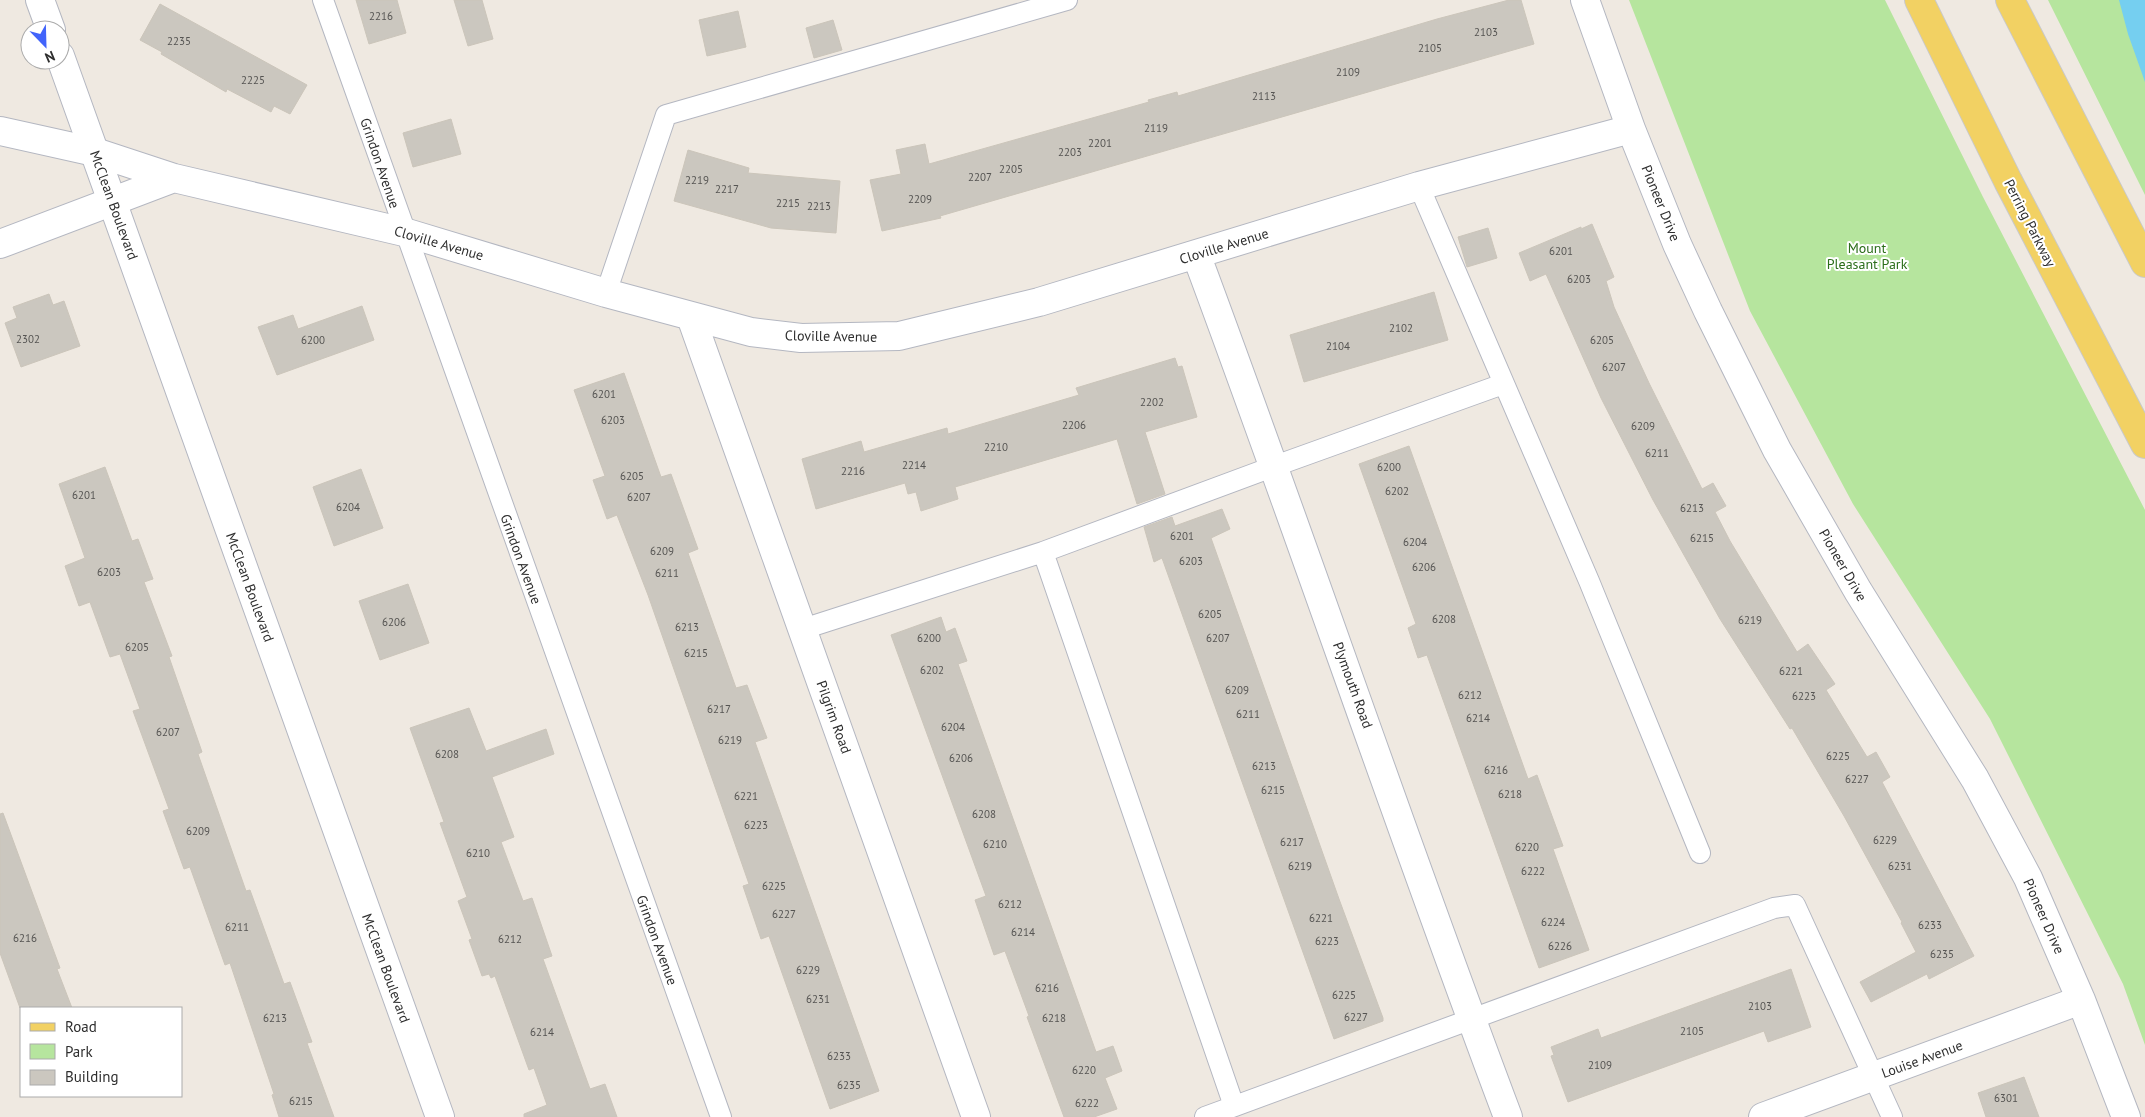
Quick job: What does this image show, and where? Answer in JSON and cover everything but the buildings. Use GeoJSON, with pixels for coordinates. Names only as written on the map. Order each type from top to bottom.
{"type":"FeatureCollection","features":[{"type":"Feature","properties":{"kind":"main road","name":"Perring Parkway"},"geometry":{"type":"LineString","coordinates":[[1919,0],[2008,182],[2145,444]]}},
{"type":"Feature","properties":{"kind":"main road"},"geometry":{"type":"LineString","coordinates":[[2010,0],[2145,263]]}},
{"type":"Feature","properties":{"kind":"street"},"geometry":{"type":"LineString","coordinates":[[40,0],[47,20]]}},
{"type":"Feature","properties":{"kind":"street","name":"Pioneer Drive"},"geometry":{"type":"LineString","coordinates":[[1585,0],[1631,129],[1677,244],[1777,450],[1858,592],[1975,779],[2028,878],[2081,1000],[2126,1117]]}},
{"type":"Feature","properties":{"kind":"street","name":"McClean Boulevard"},"geometry":{"type":"LineString","coordinates":[[65,70],[440,1117]]}},
{"type":"Feature","properties":{"kind":"street","name":"Cloville Avenue"},"geometry":{"type":"LineString","coordinates":[[0,132],[95,152],[174,178],[404,232],[691,317],[752,332],[801,338],[898,336],[1039,302],[1419,186],[1631,129]]}},
{"type":"Feature","properties":{"kind":"street"},"geometry":{"type":"LineString","coordinates":[[0,244],[174,178]]}},
{"type":"Feature","properties":{"kind":"street","name":"Plymouth Road"},"geometry":{"type":"LineString","coordinates":[[1196,254],[1275,466],[1471,1019],[1508,1117]]}},
{"type":"Feature","properties":{"kind":"street","name":"Pilgrim Road"},"geometry":{"type":"LineString","coordinates":[[691,317],[976,1117]]}},
{"type":"Feature","properties":{"kind":"street","name":"Louise Avenue"},"geometry":{"type":"LineString","coordinates":[[1763,1117],[2081,1000]]}},
{"type":"Feature","properties":{"kind":"lane","name":"Grindon Avenue"},"geometry":{"type":"LineString","coordinates":[[323,0],[720,1117]]}},
{"type":"Feature","properties":{"kind":"lane"},"geometry":{"type":"LineString","coordinates":[[606,293],[666,115],[1067,0]]}},
{"type":"Feature","properties":{"kind":"lane"},"geometry":{"type":"LineString","coordinates":[[1419,186],[1589,581],[1700,853]]}},
{"type":"Feature","properties":{"kind":"lane"},"geometry":{"type":"LineString","coordinates":[[803,629],[1042,552],[1503,384]]}},
{"type":"Feature","properties":{"kind":"lane"},"geometry":{"type":"LineString","coordinates":[[1042,552],[1234,1106]]}},
{"type":"Feature","properties":{"kind":"lane"},"geometry":{"type":"LineString","coordinates":[[1205,1117],[1774,908],[1795,904],[1892,1117]]}},
{"type":"Feature","properties":{"kind":"green space","name":"Mount Pleasant Park"},"geometry":{"type":"Polygon","coordinates":[[[1629,0],[1885,0],[1983,197],[2145,510],[2145,1045],[2123,984],[1990,719],[1853,504],[1750,311],[1629,0]]]}},
{"type":"Feature","properties":{"kind":"green space"},"geometry":{"type":"Polygon","coordinates":[[[2048,0],[2145,0],[2145,195],[2048,0]]]}},
{"type":"Feature","properties":{"kind":"water"},"geometry":{"type":"Polygon","coordinates":[[[2119,0],[2145,0],[2145,82],[2128,34],[2119,0]]]}}]}
